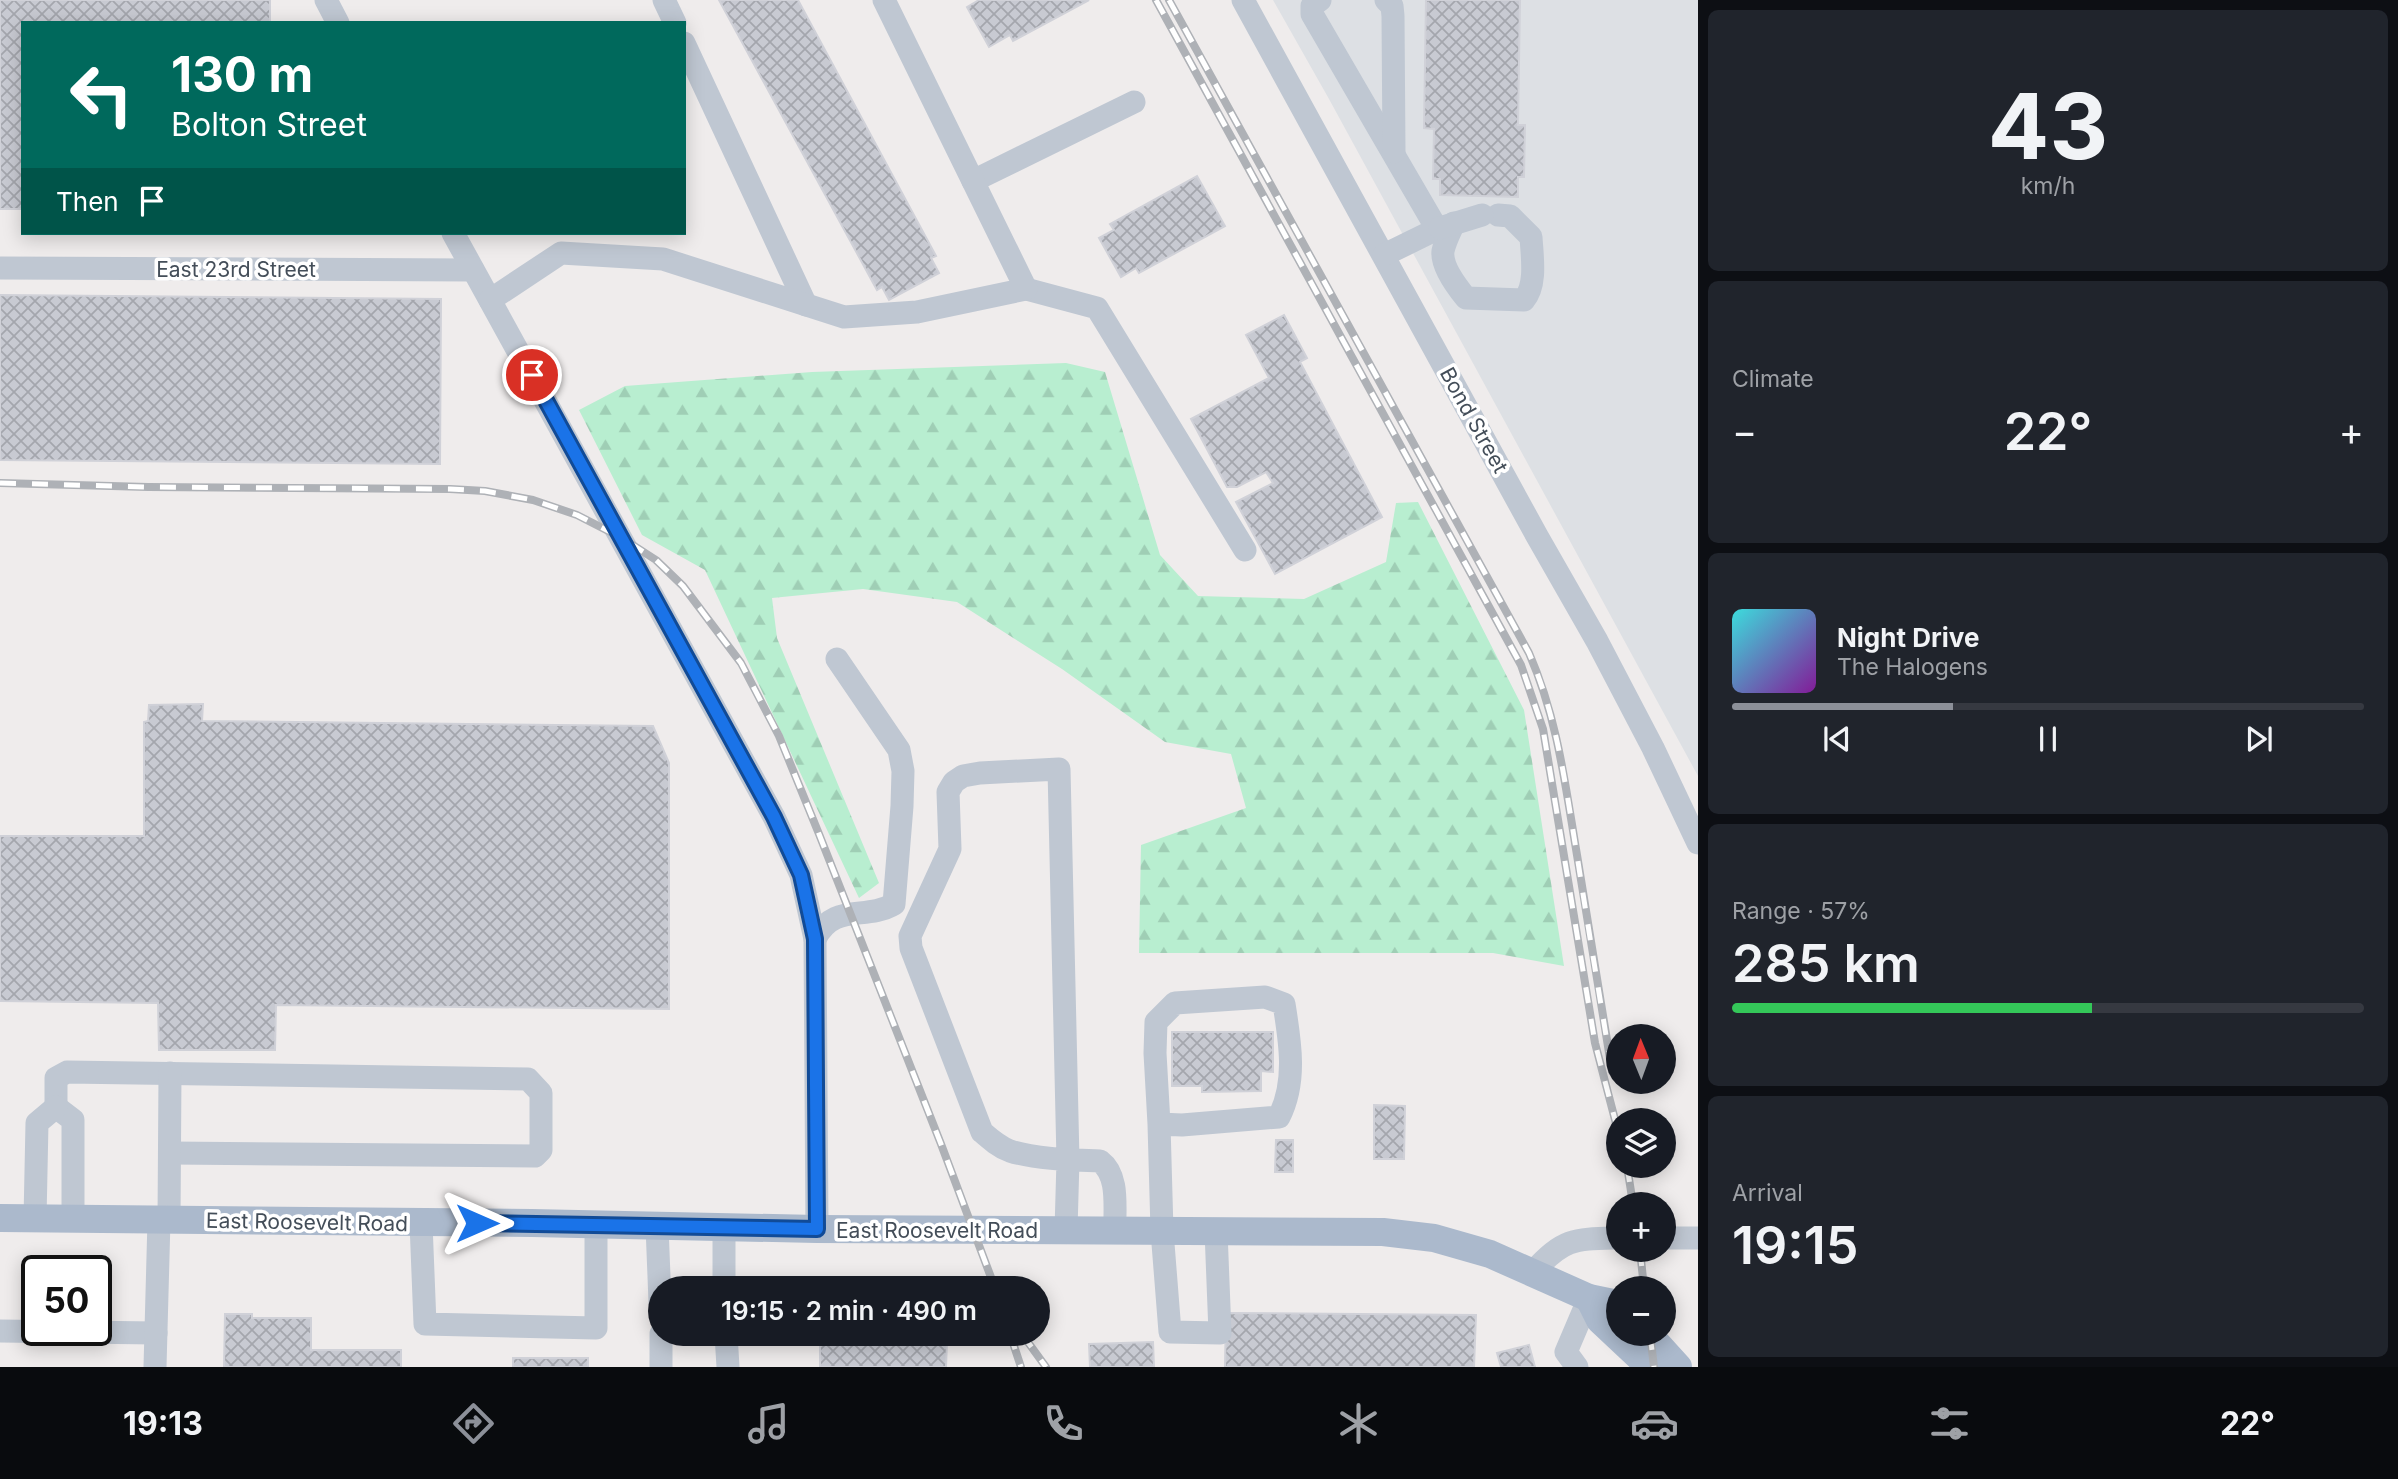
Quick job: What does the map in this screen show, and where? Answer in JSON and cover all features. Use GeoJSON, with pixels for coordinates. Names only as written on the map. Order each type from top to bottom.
{"type":"FeatureCollection","features":[{"type":"Feature","properties":{"kind":"main road","name":"East Roosevelt Road"},"geometry":{"type":"LineString","coordinates":[[0,1218],[817,1229],[1383,1232],[1434,1238],[1490,1254],[1589,1298],[1606,1302]]}},
{"type":"Feature","properties":{"kind":"main road"},"geometry":{"type":"LineString","coordinates":[[1589,1298],[1600,1320],[1650,1367]]}},
{"type":"Feature","properties":{"kind":"main road"},"geometry":{"type":"LineString","coordinates":[[1659,1346],[1678,1367]]}},
{"type":"Feature","properties":{"kind":"street"},"geometry":{"type":"LineString","coordinates":[[326,0],[337,21]]}},
{"type":"Feature","properties":{"kind":"street"},"geometry":{"type":"LineString","coordinates":[[664,0],[674,21]]}},
{"type":"Feature","properties":{"kind":"street"},"geometry":{"type":"LineString","coordinates":[[884,0],[1026,289]]}},
{"type":"Feature","properties":{"kind":"street","name":"Bond Street"},"geometry":{"type":"LineString","coordinates":[[1243,0],[1597,641],[1653,748],[1698,844]]}},
{"type":"Feature","properties":{"kind":"street"},"geometry":{"type":"LineString","coordinates":[[1320,0],[1312,6],[1312,14],[1394,155],[1445,226],[1443,260],[1459,290],[1466,298],[1524,300],[1530,293],[1531,237],[1510,216],[1490,215],[1445,226],[1384,255]]}},
{"type":"Feature","properties":{"kind":"street"},"geometry":{"type":"LineString","coordinates":[[1386,0],[1392,6],[1393,16],[1394,155]]}},
{"type":"Feature","properties":{"kind":"street"},"geometry":{"type":"LineString","coordinates":[[686,47],[806,305]]}},
{"type":"Feature","properties":{"kind":"street"},"geometry":{"type":"LineString","coordinates":[[973,181],[1134,102]]}},
{"type":"Feature","properties":{"kind":"street"},"geometry":{"type":"LineString","coordinates":[[454,235],[774,817],[801,875],[815,939],[817,1229]]}},
{"type":"Feature","properties":{"kind":"street"},"geometry":{"type":"LineString","coordinates":[[490,300],[561,253],[663,259],[844,317],[905,313],[1026,289],[1097,308],[1245,550]]}},
{"type":"Feature","properties":{"kind":"street","name":"East 23rd Street"},"geometry":{"type":"LineString","coordinates":[[0,268],[473,270]]}},
{"type":"Feature","properties":{"kind":"street"},"geometry":{"type":"LineString","coordinates":[[815,939],[820,929],[835,917],[850,913],[883,911],[894,904],[900,846],[903,771],[899,750],[837,659]]}},
{"type":"Feature","properties":{"kind":"street"},"geometry":{"type":"LineString","coordinates":[[1066,1230],[1068,1160],[1059,769],[963,776],[954,782],[948,792],[950,849],[910,936],[911,948],[982,1132],[996,1144],[1011,1151],[1068,1160],[1100,1161],[1110,1171],[1113,1182],[1115,1231]]}},
{"type":"Feature","properties":{"kind":"street"},"geometry":{"type":"LineString","coordinates":[[1159,1124],[1182,1125],[1279,1117],[1286,1102],[1292,1051],[1284,1004],[1265,997],[1175,1003],[1156,1022],[1161,1231],[1170,1332],[1220,1333],[1216,1231]]}},
{"type":"Feature","properties":{"kind":"street"},"geometry":{"type":"LineString","coordinates":[[34,1219],[37,1123],[55,1107],[56,1078],[67,1072],[528,1079],[541,1093],[541,1150],[535,1156],[170,1153]]}},
{"type":"Feature","properties":{"kind":"street"},"geometry":{"type":"LineString","coordinates":[[155,1367],[170,1153],[170,1073]]}},
{"type":"Feature","properties":{"kind":"street"},"geometry":{"type":"LineString","coordinates":[[55,1107],[73,1120],[73,1219]]}},
{"type":"Feature","properties":{"kind":"street"},"geometry":{"type":"LineString","coordinates":[[421,1223],[425,1324],[596,1328],[596,1225]]}},
{"type":"Feature","properties":{"kind":"street"},"geometry":{"type":"LineString","coordinates":[[657,1226],[659,1276]]}},
{"type":"Feature","properties":{"kind":"street"},"geometry":{"type":"LineString","coordinates":[[724,1227],[724,1276]]}},
{"type":"Feature","properties":{"kind":"street"},"geometry":{"type":"LineString","coordinates":[[1676,1237],[1698,1238]]}},
{"type":"Feature","properties":{"kind":"street"},"geometry":{"type":"LineString","coordinates":[[1533,1272],[1551,1252],[1578,1239],[1606,1238]]}},
{"type":"Feature","properties":{"kind":"street"},"geometry":{"type":"LineString","coordinates":[[1577,1367],[1566,1352],[1589,1298]]}},
{"type":"Feature","properties":{"kind":"street"},"geometry":{"type":"LineString","coordinates":[[0,1331],[156,1333]]}},
{"type":"Feature","properties":{"kind":"street"},"geometry":{"type":"LineString","coordinates":[[661,1346],[661,1367]]}},
{"type":"Feature","properties":{"kind":"street"},"geometry":{"type":"LineString","coordinates":[[727,1346],[728,1367]]}},
{"type":"Feature","properties":{"kind":"shaded area"},"geometry":{"type":"Polygon","coordinates":[[[1273,0],[1698,0],[1698,776],[1329,99],[1273,0]]]}},
{"type":"Feature","properties":{"kind":"green space"},"geometry":{"type":"Polygon","coordinates":[[[1066,363],[1105,372],[1160,555],[1198,596],[1304,599],[1386,562],[1396,503],[1418,502],[1524,710],[1564,966],[1493,953],[1139,953],[1141,845],[1246,808],[1231,754],[1165,742],[1062,669],[957,602],[863,589],[772,598],[777,638],[879,883],[859,898],[705,570],[642,535],[579,410],[625,386],[812,372],[1066,363]]]}},
{"type":"Feature","properties":{"kind":"building"},"geometry":{"type":"Polygon","coordinates":[[[0,0],[270,0],[270,21],[21,21],[21,209],[0,209],[0,0]]]}},
{"type":"Feature","properties":{"kind":"building"},"geometry":{"type":"Polygon","coordinates":[[[719,0],[798,0],[936,256],[931,258],[939,273],[889,300],[882,287],[877,290],[719,0]]]}},
{"type":"Feature","properties":{"kind":"building"},"geometry":{"type":"Polygon","coordinates":[[[979,0],[1089,0],[1013,41],[1010,35],[989,47],[967,7],[979,0]]]}},
{"type":"Feature","properties":{"kind":"building"},"geometry":{"type":"Polygon","coordinates":[[[1426,0],[1520,0],[1518,125],[1525,125],[1524,177],[1518,177],[1518,197],[1440,195],[1440,179],[1433,179],[1434,129],[1424,128],[1426,0]]]}},
{"type":"Feature","properties":{"kind":"building"},"geometry":{"type":"Polygon","coordinates":[[[1197,176],[1225,226],[1139,273],[1136,268],[1121,277],[1099,238],[1114,230],[1110,224],[1197,176]]]}},
{"type":"Feature","properties":{"kind":"building"},"geometry":{"type":"Polygon","coordinates":[[[0,295],[441,299],[440,464],[0,460],[0,295]]]}},
{"type":"Feature","properties":{"kind":"building"},"geometry":{"type":"Polygon","coordinates":[[[1284,315],[1307,358],[1300,362],[1382,517],[1275,574],[1236,502],[1273,483],[1266,472],[1237,487],[1227,487],[1191,419],[1269,378],[1246,335],[1284,315]]]}},
{"type":"Feature","properties":{"kind":"building"},"geometry":{"type":"Polygon","coordinates":[[[203,704],[202,721],[653,726],[669,763],[669,1009],[276,1005],[275,1050],[159,1050],[158,1003],[0,1001],[0,836],[144,836],[144,722],[148,721],[149,705],[203,704]]]}},
{"type":"Feature","properties":{"kind":"building"},"geometry":{"type":"Polygon","coordinates":[[[1172,1032],[1273,1032],[1273,1072],[1261,1071],[1261,1091],[1202,1092],[1202,1086],[1172,1086],[1172,1032]]]}},
{"type":"Feature","properties":{"kind":"building"},"geometry":{"type":"Polygon","coordinates":[[[1374,1105],[1405,1106],[1404,1159],[1374,1159],[1374,1105]]]}},
{"type":"Feature","properties":{"kind":"building"},"geometry":{"type":"Polygon","coordinates":[[[1276,1140],[1293,1140],[1293,1172],[1275,1172],[1276,1140]]]}},
{"type":"Feature","properties":{"kind":"building"},"geometry":{"type":"Polygon","coordinates":[[[1226,1313],[1476,1315],[1474,1367],[1225,1367],[1226,1313]]]}},
{"type":"Feature","properties":{"kind":"building"},"geometry":{"type":"Polygon","coordinates":[[[225,1314],[252,1314],[252,1318],[311,1318],[311,1350],[401,1350],[401,1367],[224,1367],[225,1314]]]}},
{"type":"Feature","properties":{"kind":"building"},"geometry":{"type":"Polygon","coordinates":[[[1153,1342],[1154,1367],[1090,1367],[1089,1344],[1153,1342]]]}},
{"type":"Feature","properties":{"kind":"building"},"geometry":{"type":"Polygon","coordinates":[[[1529,1345],[1535,1367],[1501,1367],[1497,1353],[1529,1345]]]}},
{"type":"Feature","properties":{"kind":"building"},"geometry":{"type":"Polygon","coordinates":[[[820,1346],[947,1346],[946,1367],[820,1367],[820,1346]]]}},
{"type":"Feature","properties":{"kind":"building"},"geometry":{"type":"Polygon","coordinates":[[[513,1358],[588,1358],[588,1367],[513,1367],[513,1358]]]}},
{"type":"Feature","properties":{"kind":"railway"},"geometry":{"type":"LineString","coordinates":[[1156,0],[1521,665],[1543,729],[1595,1043],[1612,1108]]}},
{"type":"Feature","properties":{"kind":"railway"},"geometry":{"type":"LineString","coordinates":[[1169,0],[1529,653],[1547,703],[1559,752],[1606,1034]]}},
{"type":"Feature","properties":{"kind":"railway"},"geometry":{"type":"LineString","coordinates":[[0,483],[485,491],[533,500],[577,515],[622,538],[656,560],[683,586],[741,663],[779,736],[990,1276]]}},
{"type":"Feature","properties":{"kind":"railway"},"geometry":{"type":"LineString","coordinates":[[1629,1178],[1631,1192]]}},
{"type":"Feature","properties":{"kind":"railway"},"geometry":{"type":"LineString","coordinates":[[1641,1262],[1643,1276]]}},
{"type":"Feature","properties":{"kind":"railway"},"geometry":{"type":"LineString","coordinates":[[1014,1346],[1021,1367]]}},
{"type":"Feature","properties":{"kind":"railway"},"geometry":{"type":"LineString","coordinates":[[1031,1346],[1046,1367]]}},
{"type":"Feature","properties":{"kind":"railway"},"geometry":{"type":"LineString","coordinates":[[1651,1346],[1654,1367]]}},
{"type":"Feature","properties":{"kind":"route"},"geometry":{"type":"LineString","coordinates":[[477,1223],[817,1229],[815,939],[801,875],[774,817],[532,375]]}}]}
